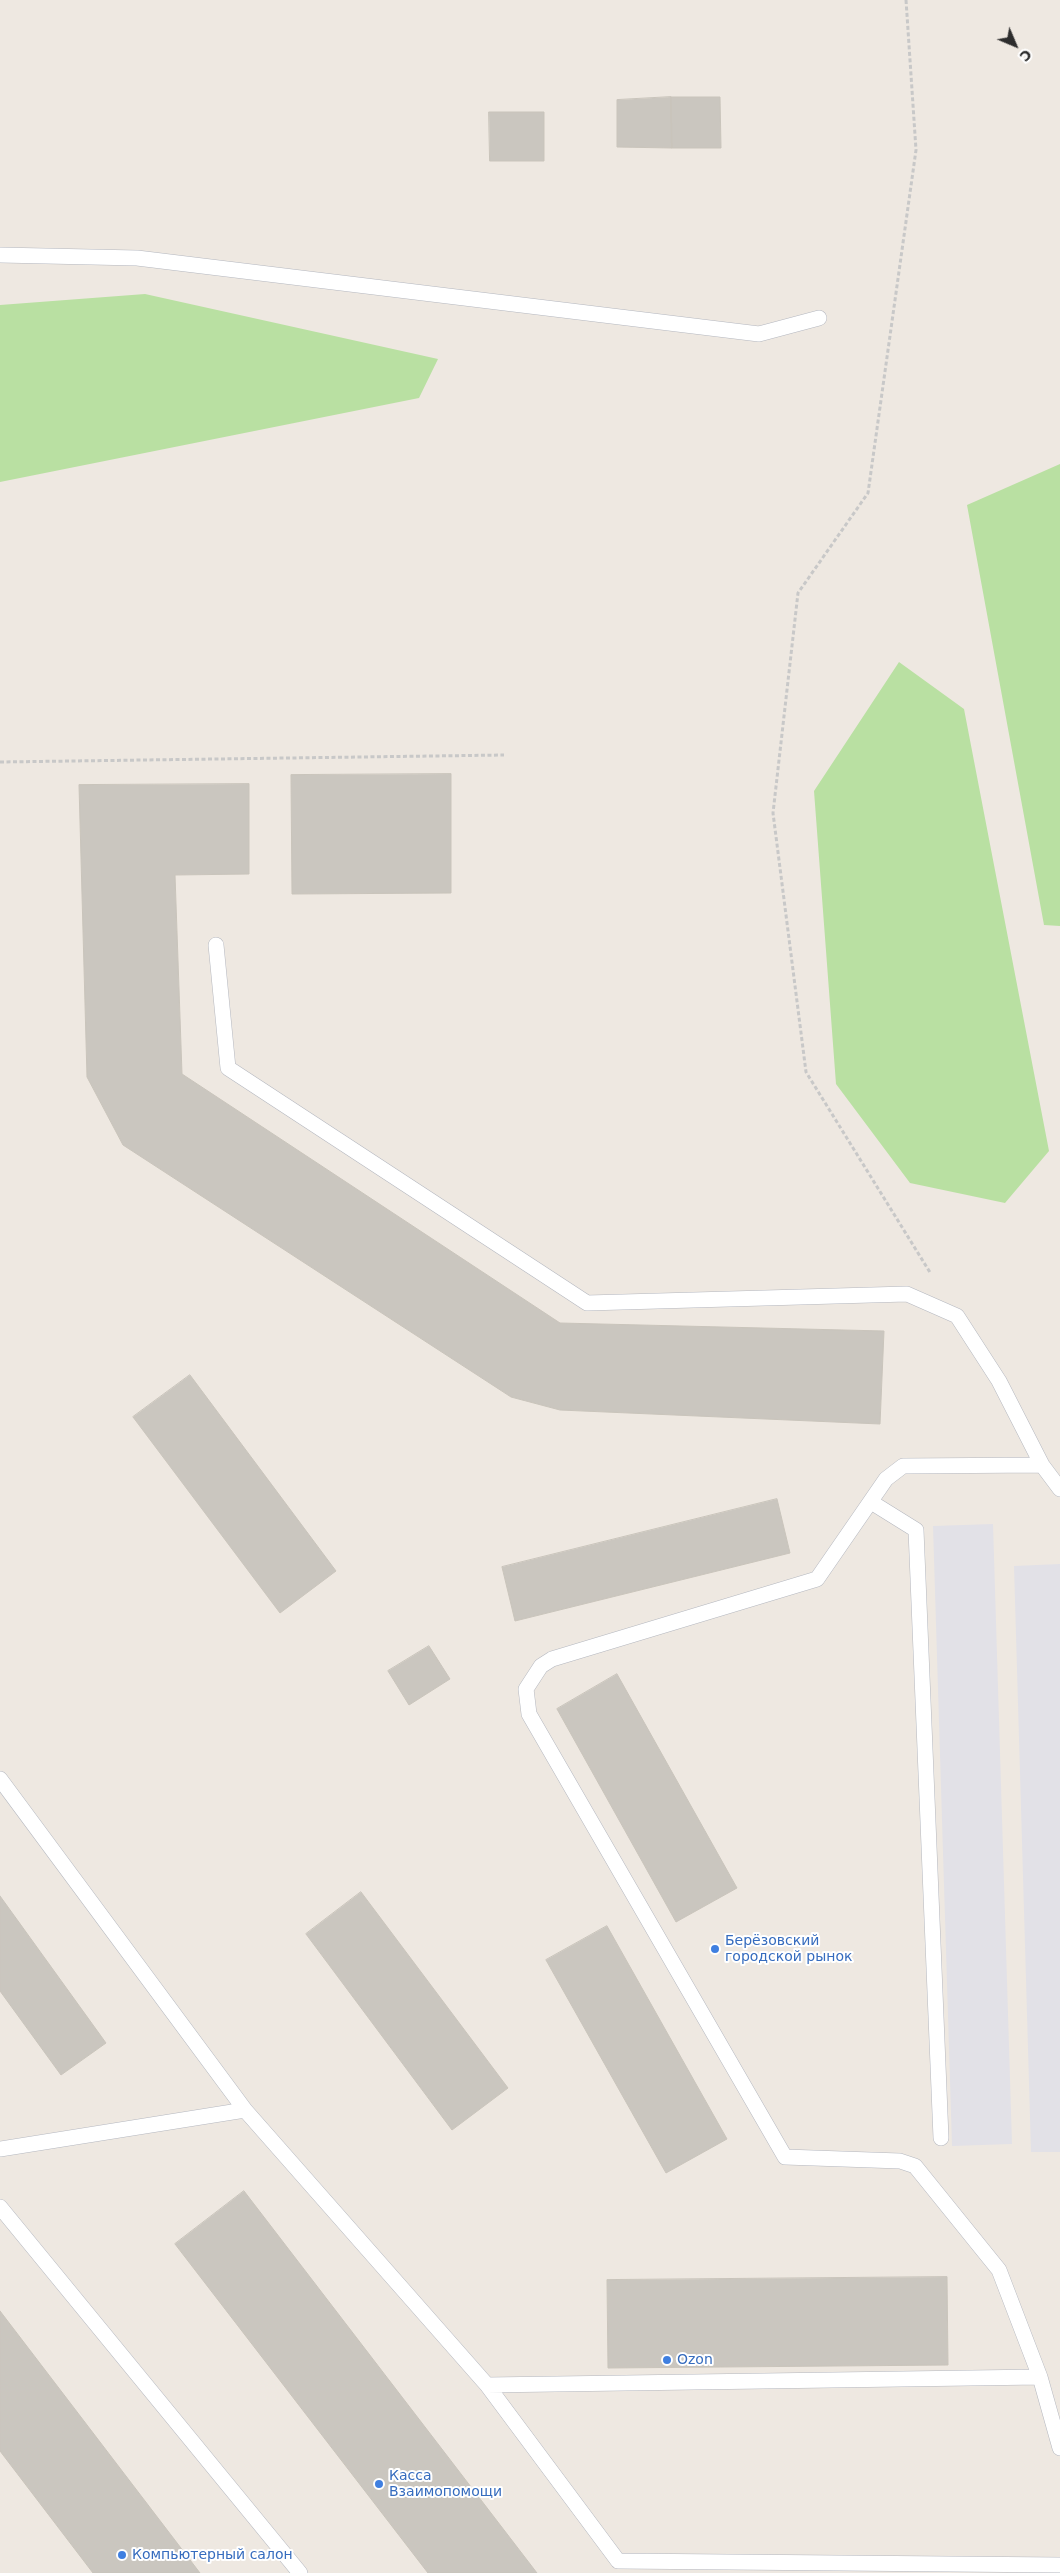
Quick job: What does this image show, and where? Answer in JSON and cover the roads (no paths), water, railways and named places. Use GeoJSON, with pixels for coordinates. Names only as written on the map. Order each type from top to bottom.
{"type":"FeatureCollection","features":[{"type":"Feature","properties":{"kind":"lane"},"geometry":{"type":"LineString","coordinates":[[0,255],[137,258],[759,334],[819,318]]}},
{"type":"Feature","properties":{"kind":"lane"},"geometry":{"type":"LineString","coordinates":[[216,945],[228,1068],[588,1303],[907,1294],[957,1316],[1000,1381],[1042,1466],[1060,1489]]}},
{"type":"Feature","properties":{"kind":"lane"},"geometry":{"type":"LineString","coordinates":[[1042,1466],[903,1466],[886,1479],[817,1579],[552,1659],[541,1666],[526,1689],[529,1714],[785,2157],[900,2160],[915,2166],[999,2270],[1040,2377],[1060,2448]]}},
{"type":"Feature","properties":{"kind":"lane"},"geometry":{"type":"LineString","coordinates":[[871,1502],[916,1530],[941,2138]]}},
{"type":"Feature","properties":{"kind":"lane"},"geometry":{"type":"LineString","coordinates":[[0,1779],[245,2110],[487,2385],[618,2561],[1060,2565]]}},
{"type":"Feature","properties":{"kind":"lane"},"geometry":{"type":"LineString","coordinates":[[0,2149],[245,2110]]}},
{"type":"Feature","properties":{"kind":"lane"},"geometry":{"type":"LineString","coordinates":[[0,2207],[300,2573]]}},
{"type":"Feature","properties":{"kind":"lane"},"geometry":{"type":"LineString","coordinates":[[487,2385],[1040,2377]]}},
{"type":"Feature","properties":{"kind":"place","name":"Берёзовский городской рынок"},"geometry":{"type":"Point","coordinates":[715,1949]}},
{"type":"Feature","properties":{"kind":"place","name":"Ozon"},"geometry":{"type":"Point","coordinates":[667,2360]}},
{"type":"Feature","properties":{"kind":"place","name":"Касса Взаимопомощи"},"geometry":{"type":"Point","coordinates":[379,2484]}},
{"type":"Feature","properties":{"kind":"place","name":"Компьютерный салон"},"geometry":{"type":"Point","coordinates":[122,2555]}}]}
